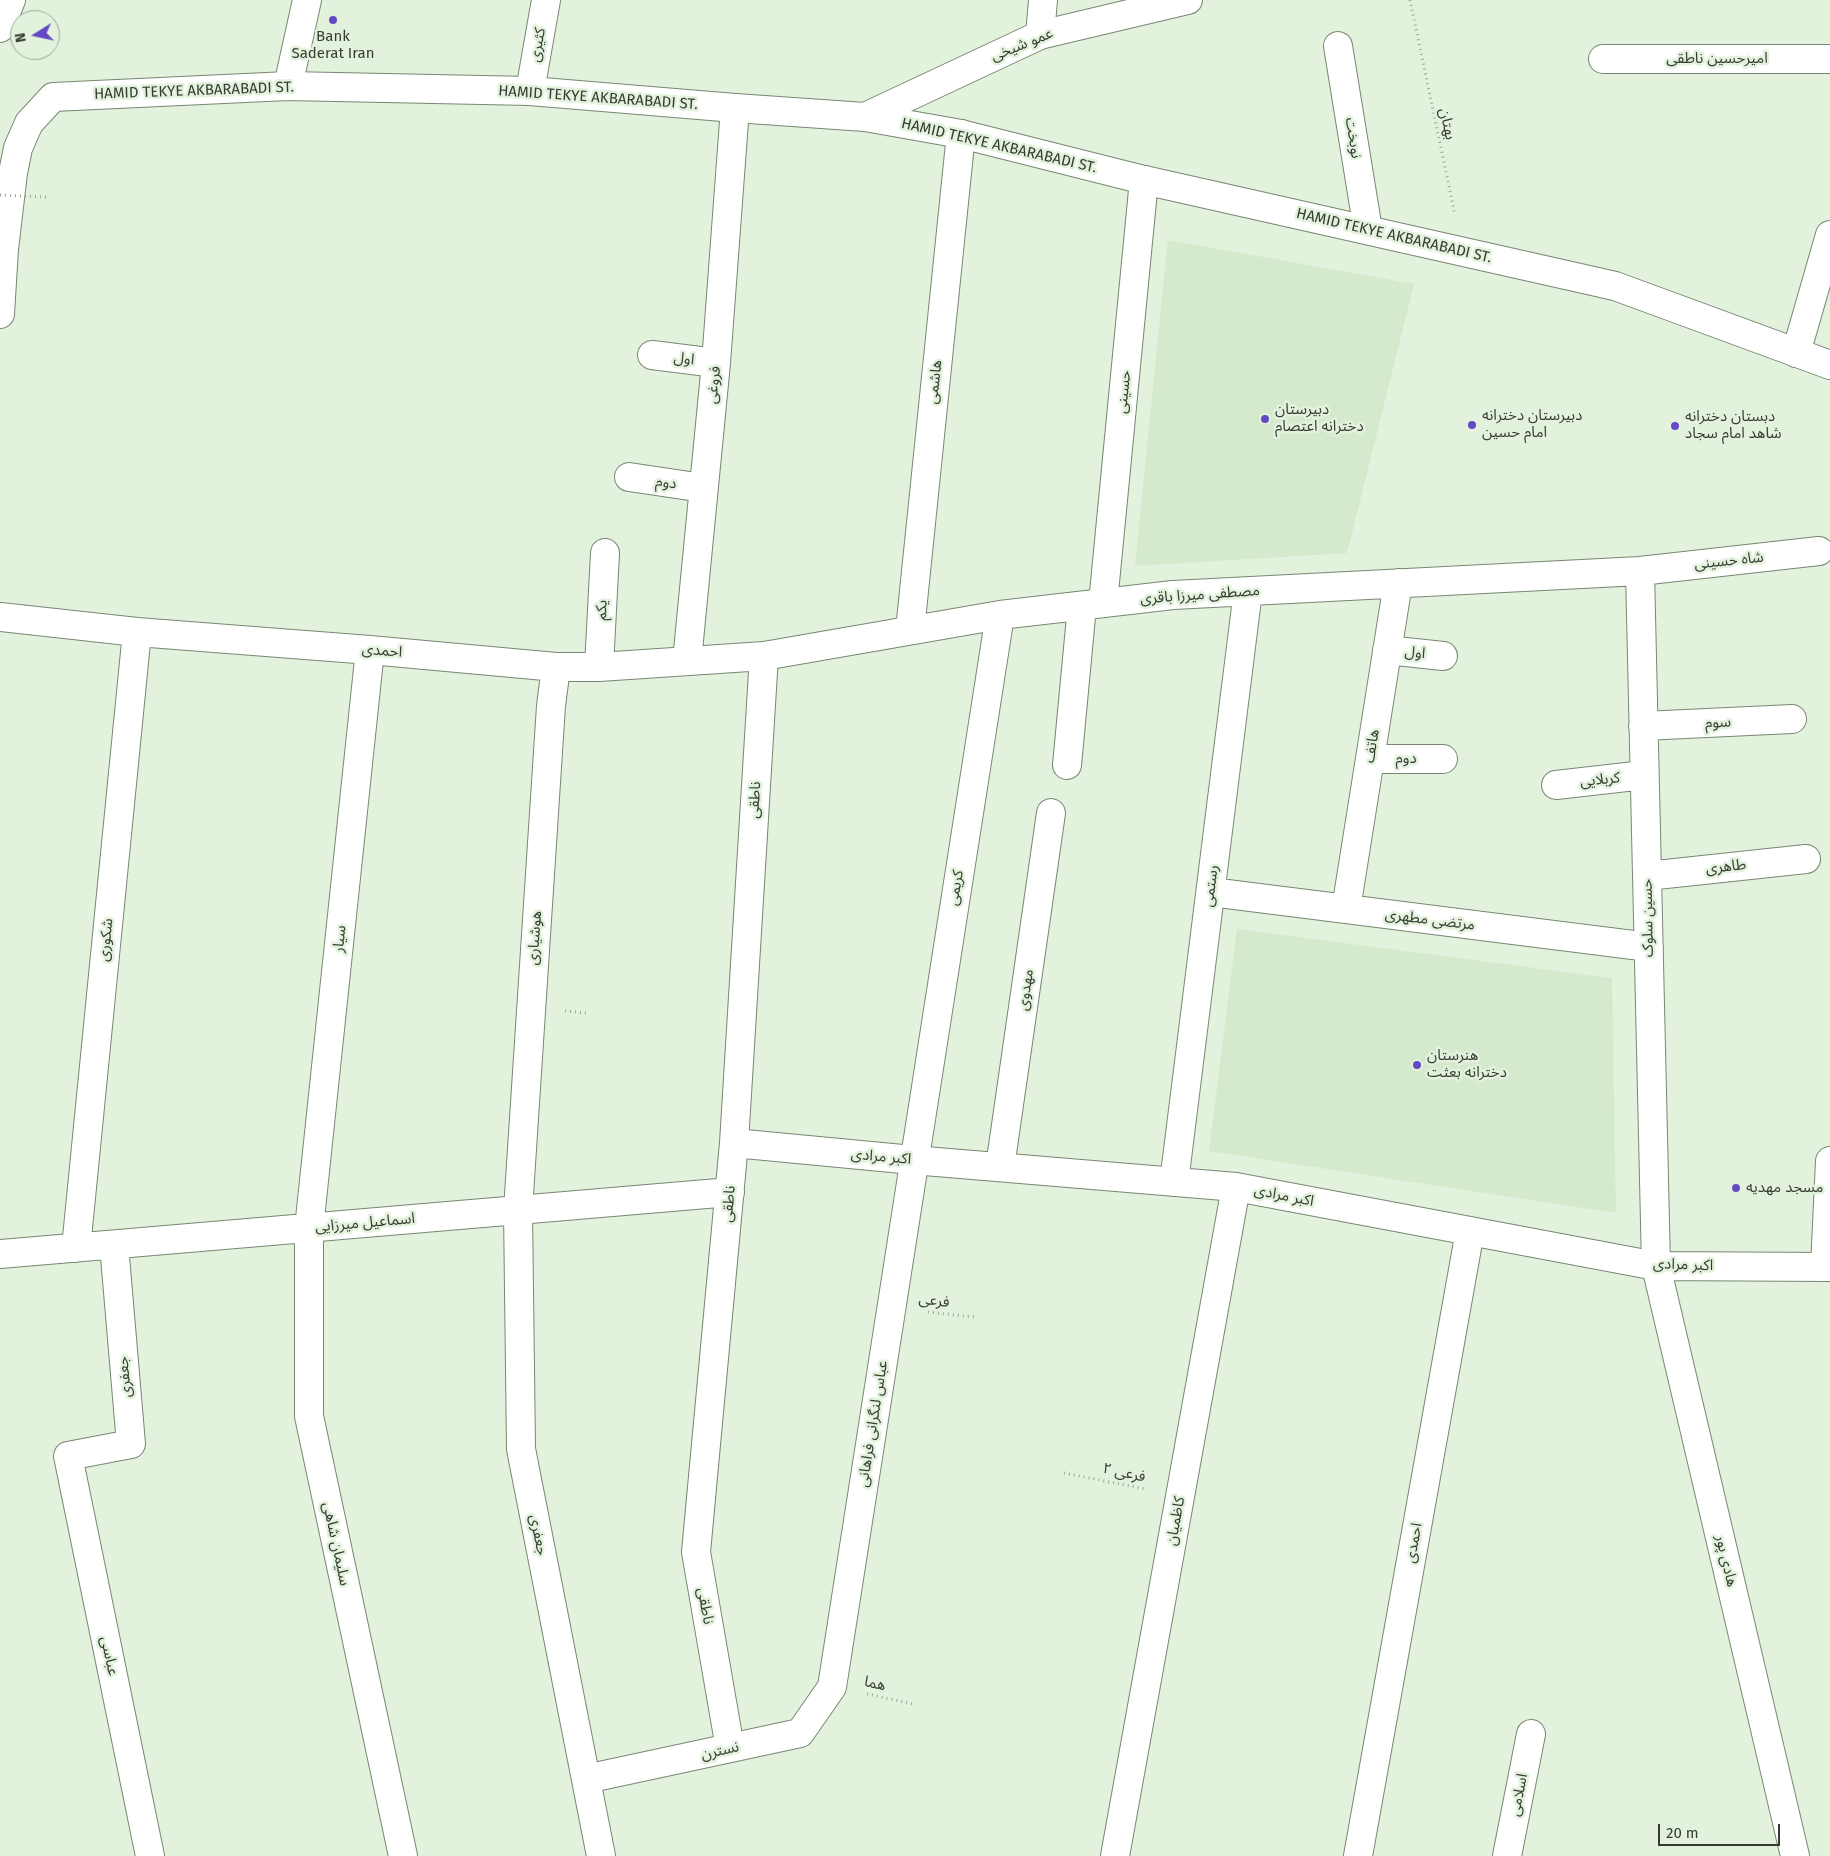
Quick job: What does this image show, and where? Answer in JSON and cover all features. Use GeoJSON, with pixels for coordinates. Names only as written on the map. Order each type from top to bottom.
{"type":"FeatureCollection","features":[{"type":"Feature","properties":{"kind":"main road"},"geometry":{"type":"LineString","coordinates":[[0,28],[11,0]]}},
{"type":"Feature","properties":{"kind":"main road"},"geometry":{"type":"LineString","coordinates":[[288,86],[308,0]]}},
{"type":"Feature","properties":{"kind":"main road","name":"کثیری"},"geometry":{"type":"LineString","coordinates":[[530,91],[546,0]]}},
{"type":"Feature","properties":{"kind":"main road"},"geometry":{"type":"LineString","coordinates":[[1040,35],[1043,0]]}},
{"type":"Feature","properties":{"kind":"main road","name":"عمو شیخی"},"geometry":{"type":"LineString","coordinates":[[866,116],[1040,35],[1188,0]]}},
{"type":"Feature","properties":{"kind":"main road","name":"نوبخت"},"geometry":{"type":"LineString","coordinates":[[1338,46],[1368,230]]}},
{"type":"Feature","properties":{"kind":"main road","name":"امیرحسین ناطقی"},"geometry":{"type":"LineString","coordinates":[[1603,59],[1830,59]]}},
{"type":"Feature","properties":{"kind":"main road","name":"HAMID TEKYE AKBARABADI ST."},"geometry":{"type":"LineString","coordinates":[[0,314],[4,249],[12,173],[18,148],[29,123],[53,97],[288,86],[530,91],[735,108],[866,116],[960,134],[1144,180],[1615,286],[1830,365]]}},
{"type":"Feature","properties":{"kind":"main road","name":"فروغی"},"geometry":{"type":"LineString","coordinates":[[687,661],[716,363],[735,108]]}},
{"type":"Feature","properties":{"kind":"main road","name":"هاشمی"},"geometry":{"type":"LineString","coordinates":[[910,630],[960,134]]}},
{"type":"Feature","properties":{"kind":"main road","name":"حسینی"},"geometry":{"type":"LineString","coordinates":[[1093,604],[1144,180]]}},
{"type":"Feature","properties":{"kind":"main road"},"geometry":{"type":"LineString","coordinates":[[1796,353],[1830,235]]}},
{"type":"Feature","properties":{"kind":"main road","name":"اول"},"geometry":{"type":"LineString","coordinates":[[652,355],[716,363]]}},
{"type":"Feature","properties":{"kind":"main road","name":"دوم"},"geometry":{"type":"LineString","coordinates":[[629,477],[703,488]]}},
{"type":"Feature","properties":{"kind":"main road","name":"شاه حسینی"},"geometry":{"type":"LineString","coordinates":[[1640,571],[1819,551]]}},
{"type":"Feature","properties":{"kind":"main road","name":"یکم"},"geometry":{"type":"LineString","coordinates":[[599,666],[605,552]]}},
{"type":"Feature","properties":{"kind":"main road","name":"مصطفی میرزا باقری"},"geometry":{"type":"LineString","coordinates":[[764,656],[1000,615],[1173,595],[1640,571]]}},
{"type":"Feature","properties":{"kind":"main road","name":"حسین سلوک"},"geometry":{"type":"LineString","coordinates":[[1640,571],[1656,1266]]}},
{"type":"Feature","properties":{"kind":"main road","name":"هاتف"},"geometry":{"type":"LineString","coordinates":[[1346,909],[1398,583]]}},
{"type":"Feature","properties":{"kind":"main road","name":"رستمی"},"geometry":{"type":"LineString","coordinates":[[1174,1182],[1248,591]]}},
{"type":"Feature","properties":{"kind":"main road"},"geometry":{"type":"LineString","coordinates":[[1067,765],[1093,604]]}},
{"type":"Feature","properties":{"kind":"main road","name":"کریمی"},"geometry":{"type":"LineString","coordinates":[[913,1160],[1000,615]]}},
{"type":"Feature","properties":{"kind":"main road","name":"احمدی"},"geometry":{"type":"LineString","coordinates":[[0,617],[136,632],[556,667],[764,656]]}},
{"type":"Feature","properties":{"kind":"main road","name":"شکوری"},"geometry":{"type":"LineString","coordinates":[[76,1248],[136,632]]}},
{"type":"Feature","properties":{"kind":"main road","name":"سیار"},"geometry":{"type":"LineString","coordinates":[[309,1228],[370,650]]}},
{"type":"Feature","properties":{"kind":"main road","name":"اول"},"geometry":{"type":"LineString","coordinates":[[1387,650],[1443,656]]}},
{"type":"Feature","properties":{"kind":"main road","name":"ناطقی"},"geometry":{"type":"LineString","coordinates":[[730,1748],[696,1552],[734,1143],[764,656]]}},
{"type":"Feature","properties":{"kind":"main road","name":"هوشیاری"},"geometry":{"type":"LineString","coordinates":[[518,1210],[550,716],[556,667]]}},
{"type":"Feature","properties":{"kind":"main road","name":"سوم"},"geometry":{"type":"LineString","coordinates":[[1644,726],[1792,719]]}},
{"type":"Feature","properties":{"kind":"main road","name":"دوم"},"geometry":{"type":"LineString","coordinates":[[1370,759],[1443,759]]}},
{"type":"Feature","properties":{"kind":"main road","name":"کربلایی"},"geometry":{"type":"LineString","coordinates":[[1556,785],[1644,775]]}},
{"type":"Feature","properties":{"kind":"main road","name":"مهدوی"},"geometry":{"type":"LineString","coordinates":[[1000,1167],[1051,813]]}},
{"type":"Feature","properties":{"kind":"main road","name":"طاهری"},"geometry":{"type":"LineString","coordinates":[[1647,876],[1806,859]]}},
{"type":"Feature","properties":{"kind":"main road","name":"مرتضی مطهری"},"geometry":{"type":"LineString","coordinates":[[1210,892],[1648,947]]}},
{"type":"Feature","properties":{"kind":"main road","name":"اکبر مرادی"},"geometry":{"type":"LineString","coordinates":[[734,1143],[1236,1187],[1656,1266],[1828,1267]]}},
{"type":"Feature","properties":{"kind":"main road","name":"عباس لنگرانی فراهانی"},"geometry":{"type":"LineString","coordinates":[[832,1687],[913,1160]]}},
{"type":"Feature","properties":{"kind":"main road"},"geometry":{"type":"LineString","coordinates":[[1828,1267],[1830,1160]]}},
{"type":"Feature","properties":{"kind":"main road","name":"کاظمیان"},"geometry":{"type":"LineString","coordinates":[[1115,1856],[1236,1187]]}},
{"type":"Feature","properties":{"kind":"main road","name":"اسماعیل میرزایی"},"geometry":{"type":"LineString","coordinates":[[0,1254],[730,1192]]}},
{"type":"Feature","properties":{"kind":"main road","name":"جعفری"},"geometry":{"type":"LineString","coordinates":[[518,1210],[521,1449],[601,1856]]}},
{"type":"Feature","properties":{"kind":"main road","name":"سلیمان شاهی"},"geometry":{"type":"LineString","coordinates":[[309,1228],[309,1416],[403,1856]]}},
{"type":"Feature","properties":{"kind":"main road","name":"احمدی"},"geometry":{"type":"LineString","coordinates":[[1358,1856],[1470,1231]]}},
{"type":"Feature","properties":{"kind":"main road","name":"جعفری"},"geometry":{"type":"LineString","coordinates":[[68,1456],[131,1444],[114,1245]]}},
{"type":"Feature","properties":{"kind":"main road","name":"هادی پور"},"geometry":{"type":"LineString","coordinates":[[1656,1266],[1795,1856]]}},
{"type":"Feature","properties":{"kind":"main road","name":"عباسی"},"geometry":{"type":"LineString","coordinates":[[68,1456],[150,1856]]}},
{"type":"Feature","properties":{"kind":"main road","name":"نسترن"},"geometry":{"type":"LineString","coordinates":[[586,1780],[800,1733],[832,1687]]}},
{"type":"Feature","properties":{"kind":"main road","name":"اسلامی"},"geometry":{"type":"LineString","coordinates":[[1507,1856],[1531,1734]]}},
{"type":"Feature","properties":{"kind":"path","name":"بهتان"},"geometry":{"type":"LineString","coordinates":[[1410,0],[1462,252]]}},
{"type":"Feature","properties":{"kind":"path"},"geometry":{"type":"LineString","coordinates":[[0,195],[46,197]]}},
{"type":"Feature","properties":{"kind":"path","name":"فرعی"},"geometry":{"type":"LineString","coordinates":[[891,1307],[974,1318]]}},
{"type":"Feature","properties":{"kind":"path","name":"فرعی ۲"},"geometry":{"type":"LineString","coordinates":[[1064,1473],[1180,1496]]}},
{"type":"Feature","properties":{"kind":"path","name":"هما"},"geometry":{"type":"LineString","coordinates":[[832,1687],[913,1704]]}},
{"type":"Feature","properties":{"kind":"shaded area","name":"دبیرستان دخترانه اعتصام"},"geometry":{"type":"Polygon","coordinates":[[[1168,240],[1414,284],[1347,553],[1135,566],[1168,240]]]}},
{"type":"Feature","properties":{"kind":"shaded area","name":"هنرستان دخترانه بعثت"},"geometry":{"type":"Polygon","coordinates":[[[1237,929],[1612,978],[1616,1213],[1209,1151],[1237,929]]]}},
{"type":"Feature","properties":{"kind":"place","name":"Bank Saderat Iran"},"geometry":{"type":"Point","coordinates":[333,20]}},
{"type":"Feature","properties":{"kind":"place","name":"دبیرستان دخترانه اعتصام"},"geometry":{"type":"Point","coordinates":[1265,419]}},
{"type":"Feature","properties":{"kind":"place","name":"دبیرستان دخترانه امام حسین"},"geometry":{"type":"Point","coordinates":[1472,425]}},
{"type":"Feature","properties":{"kind":"place","name":"دبستان دخترانه شاهد امام سجاد"},"geometry":{"type":"Point","coordinates":[1675,426]}},
{"type":"Feature","properties":{"kind":"place","name":"هنرستان دخترانه بعثت"},"geometry":{"type":"Point","coordinates":[1417,1065]}},
{"type":"Feature","properties":{"kind":"place","name":"مسجد مهدیه"},"geometry":{"type":"Point","coordinates":[1736,1188]}}]}
